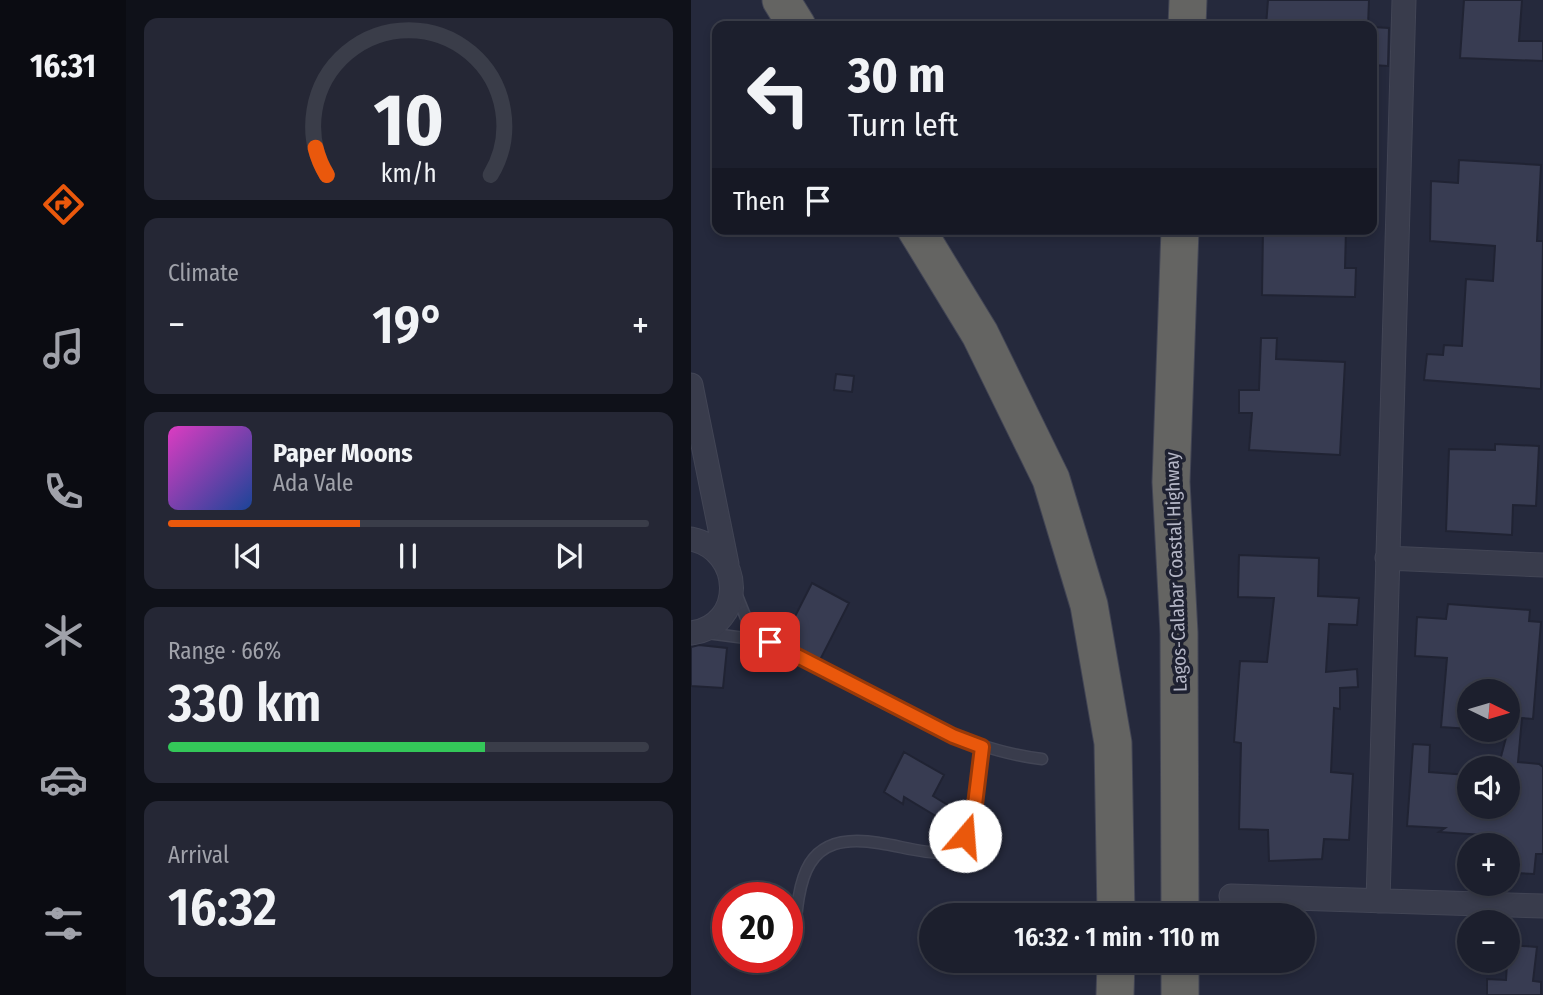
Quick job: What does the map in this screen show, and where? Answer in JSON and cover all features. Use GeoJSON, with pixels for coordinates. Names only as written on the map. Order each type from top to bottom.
{"type":"FeatureCollection","features":[{"type":"Feature","properties":{"kind":"highway"},"geometry":{"type":"LineString","coordinates":[[781,0],[794,21]]}},
{"type":"Feature","properties":{"kind":"highway"},"geometry":{"type":"LineString","coordinates":[[1187,21],[1188,0]]}},
{"type":"Feature","properties":{"kind":"highway"},"geometry":{"type":"LineString","coordinates":[[920,235],[980,334],[1051,479],[1089,605],[1113,743],[1116,903]]}},
{"type":"Feature","properties":{"kind":"highway","name":"Lagos-Calabar Coastal Highway"},"geometry":{"type":"LineString","coordinates":[[1180,235],[1171,482],[1179,633],[1180,903]]}},
{"type":"Feature","properties":{"kind":"highway"},"geometry":{"type":"LineString","coordinates":[[1115,995],[1116,973]]}},
{"type":"Feature","properties":{"kind":"highway"},"geometry":{"type":"LineString","coordinates":[[1180,973],[1180,995]]}},
{"type":"Feature","properties":{"kind":"street"},"geometry":{"type":"LineString","coordinates":[[1378,901],[1403,0]]}},
{"type":"Feature","properties":{"kind":"street"},"geometry":{"type":"LineString","coordinates":[[691,385],[730,573],[730,600],[723,615],[710,626],[693,633]]}},
{"type":"Feature","properties":{"kind":"street"},"geometry":{"type":"LineString","coordinates":[[691,456],[691,462]]}},
{"type":"Feature","properties":{"kind":"street"},"geometry":{"type":"LineString","coordinates":[[691,539],[703,541],[717,551],[730,573]]}},
{"type":"Feature","properties":{"kind":"street"},"geometry":{"type":"LineString","coordinates":[[1387,558],[1543,565]]}},
{"type":"Feature","properties":{"kind":"street"},"geometry":{"type":"LineString","coordinates":[[1231,896],[1543,906]]}},
{"type":"Feature","properties":{"kind":"lane"},"geometry":{"type":"LineString","coordinates":[[730,573],[746,618],[770,642]]}},
{"type":"Feature","properties":{"kind":"lane"},"geometry":{"type":"LineString","coordinates":[[693,633],[721,633],[770,642],[953,736],[982,747],[1042,759]]}},
{"type":"Feature","properties":{"kind":"lane"},"geometry":{"type":"LineString","coordinates":[[803,883],[811,860],[823,848],[852,839],[943,852],[965,836],[973,821],[982,747]]}},
{"type":"Feature","properties":{"kind":"building"},"geometry":{"type":"Polygon","coordinates":[[[1268,0],[1369,0],[1368,21],[1266,21],[1268,0]]]}},
{"type":"Feature","properties":{"kind":"building"},"geometry":{"type":"Polygon","coordinates":[[[1464,0],[1522,0],[1519,41],[1543,41],[1543,61],[1460,58],[1464,0]]]}},
{"type":"Feature","properties":{"kind":"building"},"geometry":{"type":"Polygon","coordinates":[[[1377,27],[1389,28],[1388,66],[1377,65],[1377,27]]]}},
{"type":"Feature","properties":{"kind":"building"},"geometry":{"type":"Polygon","coordinates":[[[1459,160],[1541,165],[1537,241],[1543,241],[1541,389],[1424,380],[1427,354],[1443,355],[1444,345],[1462,346],[1466,279],[1493,281],[1495,246],[1430,241],[1431,181],[1458,183],[1459,160]]]}},
{"type":"Feature","properties":{"kind":"building"},"geometry":{"type":"Polygon","coordinates":[[[1263,235],[1346,235],[1345,268],[1356,268],[1355,297],[1262,295],[1263,235]]]}},
{"type":"Feature","properties":{"kind":"building"},"geometry":{"type":"Polygon","coordinates":[[[1261,338],[1277,338],[1276,359],[1345,362],[1340,455],[1249,450],[1252,413],[1239,413],[1239,390],[1259,390],[1261,338]]]}},
{"type":"Feature","properties":{"kind":"building"},"geometry":{"type":"Polygon","coordinates":[[[836,374],[854,376],[852,392],[834,390],[836,374]]]}},
{"type":"Feature","properties":{"kind":"building"},"geometry":{"type":"Polygon","coordinates":[[[1495,444],[1539,446],[1536,506],[1513,505],[1512,535],[1446,531],[1449,449],[1495,450],[1495,444]]]}},
{"type":"Feature","properties":{"kind":"building"},"geometry":{"type":"Polygon","coordinates":[[[1239,555],[1319,558],[1318,596],[1359,598],[1357,625],[1329,624],[1326,672],[1357,669],[1358,687],[1340,688],[1340,709],[1334,708],[1331,772],[1353,774],[1349,840],[1324,839],[1322,859],[1269,861],[1268,830],[1239,829],[1241,743],[1234,742],[1240,661],[1267,662],[1274,598],[1238,597],[1239,555]]]}},
{"type":"Feature","properties":{"kind":"building"},"geometry":{"type":"Polygon","coordinates":[[[812,583],[849,603],[820,660],[783,640],[812,583]]]}},
{"type":"Feature","properties":{"kind":"building"},"geometry":{"type":"Polygon","coordinates":[[[1448,604],[1530,610],[1529,621],[1541,622],[1533,719],[1522,718],[1521,729],[1521,679],[1457,679],[1457,728],[1441,727],[1447,658],[1415,656],[1417,617],[1446,619],[1448,604]]]}},
{"type":"Feature","properties":{"kind":"building"},"geometry":{"type":"Polygon","coordinates":[[[699,645],[727,648],[723,688],[691,686],[691,647],[699,645]]]}},
{"type":"Feature","properties":{"kind":"building"},"geometry":{"type":"Polygon","coordinates":[[[1505,742],[1520,742],[1519,756],[1501,756],[1505,742]]]}},
{"type":"Feature","properties":{"kind":"building"},"geometry":{"type":"Polygon","coordinates":[[[1413,744],[1430,745],[1429,772],[1457,774],[1457,819],[1520,819],[1520,762],[1539,764],[1543,767],[1543,854],[1536,854],[1534,874],[1520,873],[1520,833],[1457,833],[1439,832],[1445,828],[1407,826],[1413,744]]]}},
{"type":"Feature","properties":{"kind":"building"},"geometry":{"type":"Polygon","coordinates":[[[904,752],[944,775],[933,796],[967,817],[959,830],[904,797],[903,804],[884,792],[904,752]]]}},
{"type":"Feature","properties":{"kind":"building"},"geometry":{"type":"Polygon","coordinates":[[[1520,946],[1537,947],[1533,981],[1541,982],[1541,995],[1487,995],[1487,979],[1506,980],[1506,973],[1520,973],[1520,946]]]}},
{"type":"Feature","properties":{"kind":"route"},"geometry":{"type":"LineString","coordinates":[[770,642],[953,736],[982,747],[973,821],[965,836]]}}]}
